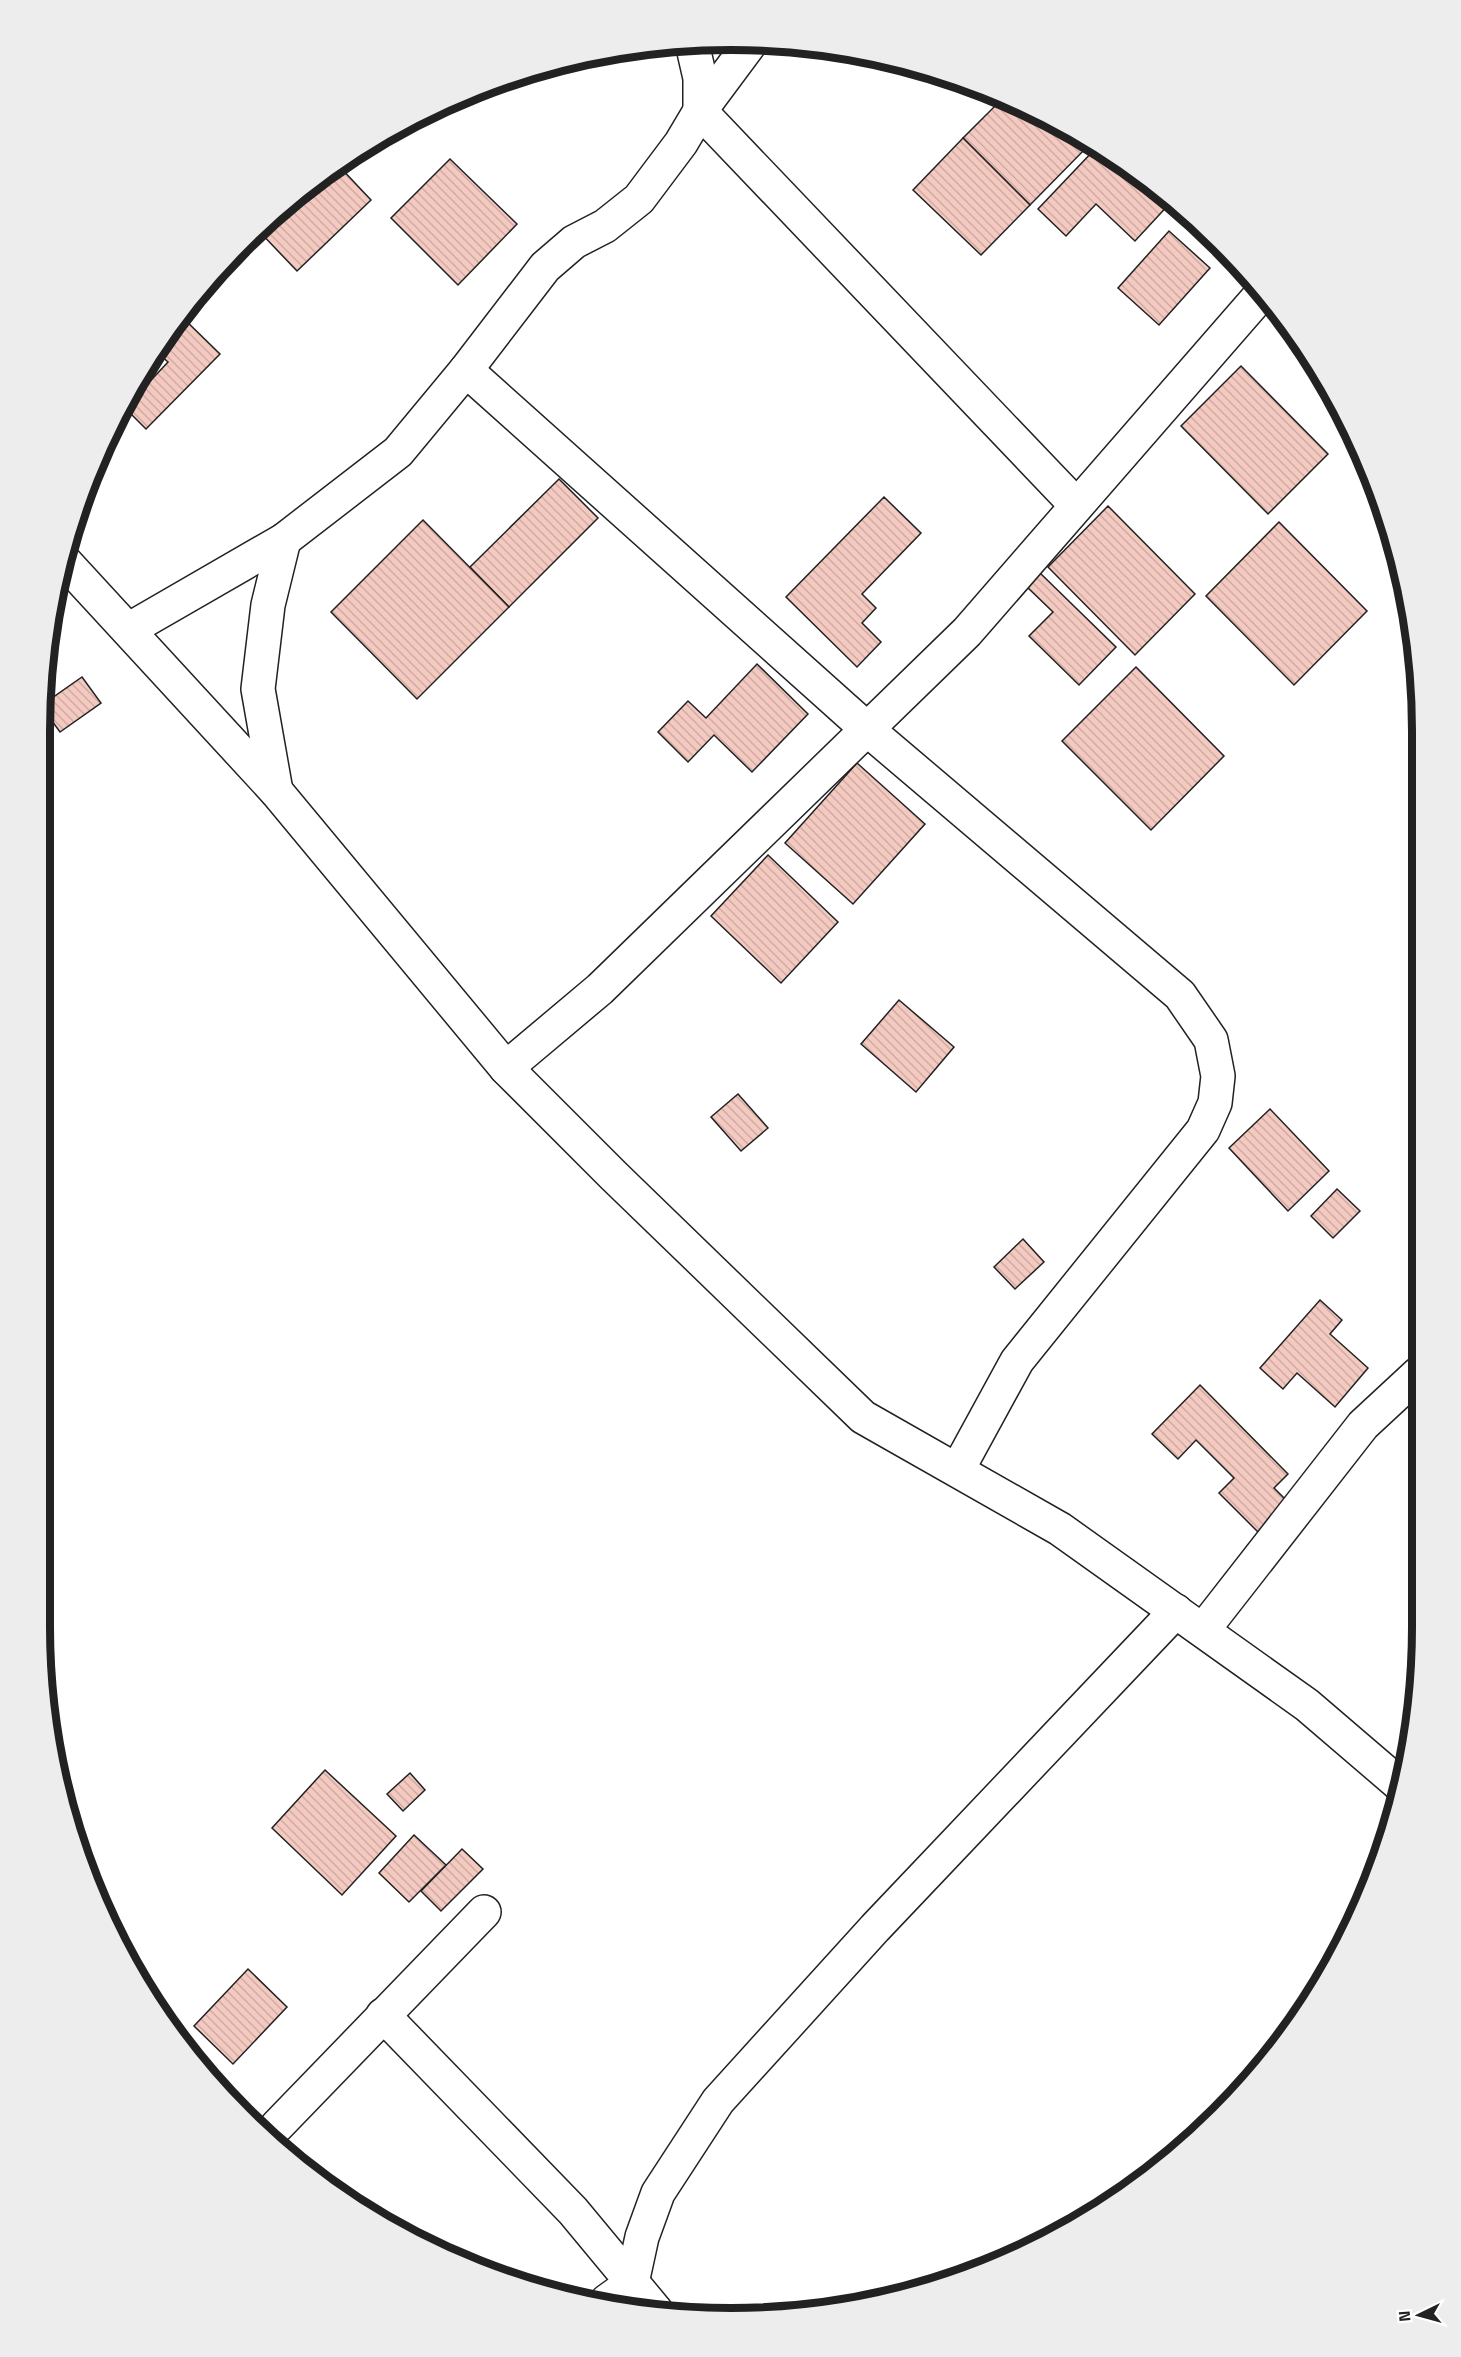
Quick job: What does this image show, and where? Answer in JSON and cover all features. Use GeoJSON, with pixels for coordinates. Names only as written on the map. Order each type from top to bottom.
{"type":"FeatureCollection","features":[{"type":"Feature","properties":{"kind":"street"},"geometry":{"type":"LineString","coordinates":[[128,630],[284,540],[398,452],[466,370],[545,267],[574,242],[604,226],[639,199],[745,50]]}},
{"type":"Feature","properties":{"kind":"street"},"geometry":{"type":"LineString","coordinates":[[694,51],[700,78],[700,111],[1076,505]]}},
{"type":"Feature","properties":{"kind":"street"},"geometry":{"type":"LineString","coordinates":[[506,1068],[600,989],[967,632],[1257,299]]}},
{"type":"Feature","properties":{"kind":"street"},"geometry":{"type":"LineString","coordinates":[[466,370],[868,729],[1180,995],[1211,1040],[1218,1076],[1215,1103],[1203,1130],[1017,1361],[958,1469]]}},
{"type":"Feature","properties":{"kind":"street"},"geometry":{"type":"LineString","coordinates":[[276,790],[258,689],[268,605],[284,540]]}},
{"type":"Feature","properties":{"kind":"street"},"geometry":{"type":"LineString","coordinates":[[70,567],[276,790],[506,1068],[863,1417],[1060,1529],[1307,1705],[1393,1779]]}},
{"type":"Feature","properties":{"kind":"street"},"geometry":{"type":"LineString","coordinates":[[1203,1630],[1363,1425],[1412,1380]]}},
{"type":"Feature","properties":{"kind":"street"},"geometry":{"type":"LineString","coordinates":[[620,2292],[658,2193],[718,2101],[875,1928],[1176,1611]]}},
{"type":"Feature","properties":{"kind":"street"},"geometry":{"type":"LineString","coordinates":[[277,2126],[484,1912]]}},
{"type":"Feature","properties":{"kind":"street"},"geometry":{"type":"LineString","coordinates":[[383,2014],[573,2211],[620,2292],[637,2301]]}},
{"type":"Feature","properties":{"kind":"building"},"geometry":{"type":"Polygon","coordinates":[[[997,104],[1085,149],[1030,205],[963,138],[997,104]]]}},
{"type":"Feature","properties":{"kind":"building"},"geometry":{"type":"Polygon","coordinates":[[[963,138],[1030,205],[981,255],[913,190],[963,138]]]}},
{"type":"Feature","properties":{"kind":"building"},"geometry":{"type":"Polygon","coordinates":[[[1091,153],[1166,207],[1135,241],[1096,204],[1066,236],[1038,209],[1091,153]]]}},
{"type":"Feature","properties":{"kind":"building"},"geometry":{"type":"Polygon","coordinates":[[[450,159],[517,224],[458,285],[391,218],[450,159]]]}},
{"type":"Feature","properties":{"kind":"building"},"geometry":{"type":"Polygon","coordinates":[[[343,170],[371,200],[297,271],[263,235],[281,218],[343,170]]]}},
{"type":"Feature","properties":{"kind":"building"},"geometry":{"type":"Polygon","coordinates":[[[1169,231],[1210,268],[1159,325],[1118,288],[1169,231]]]}},
{"type":"Feature","properties":{"kind":"building"},"geometry":{"type":"Polygon","coordinates":[[[186,321],[220,354],[146,429],[129,412],[140,392],[168,362],[162,356],[186,321]]]}},
{"type":"Feature","properties":{"kind":"building"},"geometry":{"type":"Polygon","coordinates":[[[1241,366],[1328,454],[1268,514],[1181,426],[1241,366]]]}},
{"type":"Feature","properties":{"kind":"building"},"geometry":{"type":"Polygon","coordinates":[[[559,479],[598,518],[509,607],[470,567],[559,479]]]}},
{"type":"Feature","properties":{"kind":"building"},"geometry":{"type":"Polygon","coordinates":[[[884,497],[921,533],[862,594],[876,608],[862,623],[881,642],[857,667],[786,597],[884,497]]]}},
{"type":"Feature","properties":{"kind":"building"},"geometry":{"type":"Polygon","coordinates":[[[1108,506],[1195,594],[1135,655],[1048,567],[1108,506]]]}},
{"type":"Feature","properties":{"kind":"building"},"geometry":{"type":"Polygon","coordinates":[[[423,520],[509,607],[417,699],[331,612],[423,520]]]}},
{"type":"Feature","properties":{"kind":"building"},"geometry":{"type":"Polygon","coordinates":[[[1279,522],[1367,611],[1294,685],[1206,596],[1279,522]]]}},
{"type":"Feature","properties":{"kind":"building"},"geometry":{"type":"Polygon","coordinates":[[[1040,573],[1116,647],[1079,685],[1029,636],[1053,612],[1027,587],[1040,573]]]}},
{"type":"Feature","properties":{"kind":"building"},"geometry":{"type":"Polygon","coordinates":[[[757,664],[808,714],[752,772],[714,735],[688,762],[658,732],[688,701],[706,718],[757,664]]]}},
{"type":"Feature","properties":{"kind":"building"},"geometry":{"type":"Polygon","coordinates":[[[1136,667],[1224,756],[1151,830],[1062,741],[1136,667]]]}},
{"type":"Feature","properties":{"kind":"building"},"geometry":{"type":"Polygon","coordinates":[[[82,677],[101,703],[60,732],[52,721],[50,722],[51,699],[82,677]]]}},
{"type":"Feature","properties":{"kind":"building"},"geometry":{"type":"Polygon","coordinates":[[[857,763],[925,824],[853,904],[785,843],[857,763]]]}},
{"type":"Feature","properties":{"kind":"building"},"geometry":{"type":"Polygon","coordinates":[[[768,855],[838,922],[781,983],[711,916],[768,855]]]}},
{"type":"Feature","properties":{"kind":"building"},"geometry":{"type":"Polygon","coordinates":[[[899,1000],[954,1047],[916,1092],[861,1044],[899,1000]]]}},
{"type":"Feature","properties":{"kind":"building"},"geometry":{"type":"Polygon","coordinates":[[[738,1094],[768,1128],[741,1151],[711,1117],[738,1094]]]}},
{"type":"Feature","properties":{"kind":"building"},"geometry":{"type":"Polygon","coordinates":[[[1270,1109],[1329,1171],[1288,1211],[1229,1148],[1270,1109]]]}},
{"type":"Feature","properties":{"kind":"building"},"geometry":{"type":"Polygon","coordinates":[[[1337,1189],[1360,1211],[1333,1238],[1311,1216],[1337,1189]]]}},
{"type":"Feature","properties":{"kind":"building"},"geometry":{"type":"Polygon","coordinates":[[[1023,1239],[1044,1262],[1015,1289],[994,1267],[1023,1239]]]}},
{"type":"Feature","properties":{"kind":"building"},"geometry":{"type":"Polygon","coordinates":[[[1320,1300],[1342,1320],[1330,1334],[1368,1368],[1335,1407],[1297,1373],[1283,1389],[1260,1368],[1320,1300]]]}},
{"type":"Feature","properties":{"kind":"building"},"geometry":{"type":"Polygon","coordinates":[[[1200,1385],[1288,1474],[1274,1488],[1288,1502],[1258,1532],[1219,1493],[1234,1478],[1196,1440],[1178,1459],[1152,1434],[1200,1385]]]}},
{"type":"Feature","properties":{"kind":"building"},"geometry":{"type":"Polygon","coordinates":[[[325,1770],[396,1836],[342,1895],[272,1828],[325,1770]]]}},
{"type":"Feature","properties":{"kind":"building"},"geometry":{"type":"Polygon","coordinates":[[[410,1773],[425,1790],[403,1811],[387,1794],[410,1773]]]}},
{"type":"Feature","properties":{"kind":"building"},"geometry":{"type":"Polygon","coordinates":[[[414,1835],[446,1865],[409,1902],[379,1873],[414,1835]]]}},
{"type":"Feature","properties":{"kind":"building"},"geometry":{"type":"Polygon","coordinates":[[[462,1849],[483,1869],[441,1911],[421,1891],[462,1849]]]}},
{"type":"Feature","properties":{"kind":"building"},"geometry":{"type":"Polygon","coordinates":[[[248,1969],[287,2007],[233,2064],[194,2026],[248,1969]]]}}]}
